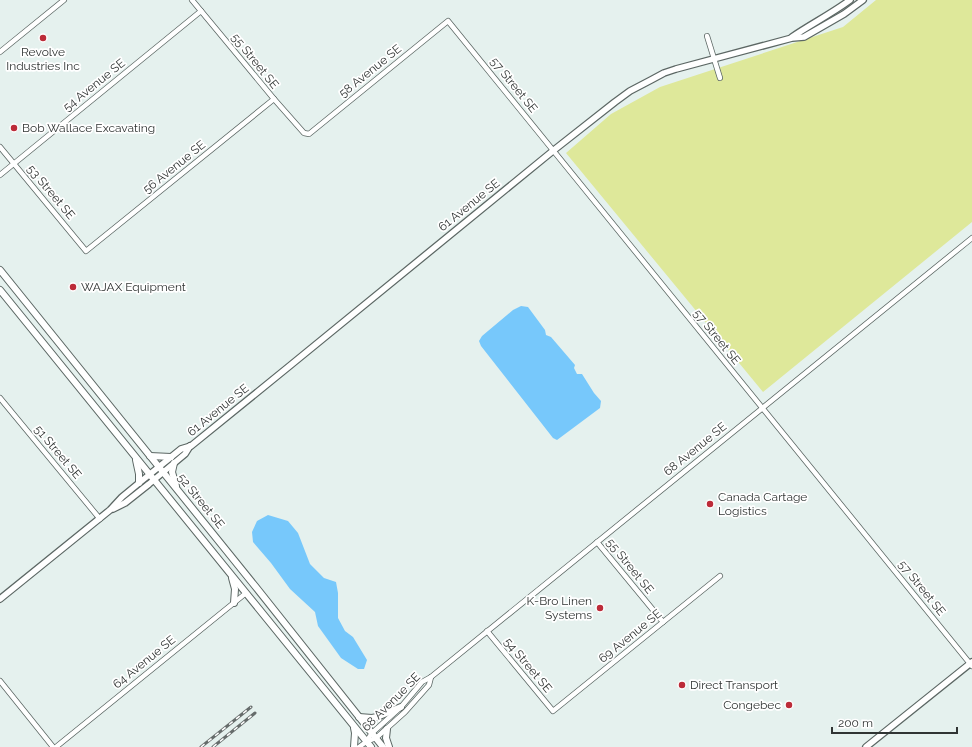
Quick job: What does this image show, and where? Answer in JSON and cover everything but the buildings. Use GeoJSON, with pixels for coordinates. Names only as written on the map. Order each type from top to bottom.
{"type":"FeatureCollection","features":[{"type":"Feature","properties":{"kind":"main road","name":"52 Street SE"},"geometry":{"type":"LineString","coordinates":[[0,270],[256,586],[383,747]]}},
{"type":"Feature","properties":{"kind":"main road","name":"52 Street SE"},"geometry":{"type":"LineString","coordinates":[[0,290],[369,744]]}},
{"type":"Feature","properties":{"kind":"main road"},"geometry":{"type":"LineString","coordinates":[[150,456],[172,460],[172,472],[177,489]]}},
{"type":"Feature","properties":{"kind":"main road"},"geometry":{"type":"LineString","coordinates":[[135,458],[139,474],[139,483]]}},
{"type":"Feature","properties":{"kind":"main road"},"geometry":{"type":"LineString","coordinates":[[231,576],[235,590],[234,603]]}},
{"type":"Feature","properties":{"kind":"main road"},"geometry":{"type":"LineString","coordinates":[[359,717],[372,718],[401,707]]}},
{"type":"Feature","properties":{"kind":"main road"},"geometry":{"type":"LineString","coordinates":[[353,726],[355,733],[354,747]]}},
{"type":"Feature","properties":{"kind":"main road"},"geometry":{"type":"LineString","coordinates":[[387,729],[386,738],[390,747]]}},
{"type":"Feature","properties":{"kind":"street","name":"55 Street SE"},"geometry":{"type":"LineString","coordinates":[[192,0],[304,133]]}},
{"type":"Feature","properties":{"kind":"street","name":"61 Avenue SE"},"geometry":{"type":"LineString","coordinates":[[792,38],[850,0]]}},
{"type":"Feature","properties":{"kind":"street","name":"61 Avenue SE"},"geometry":{"type":"LineString","coordinates":[[110,510],[125,503],[154,480],[161,470],[172,460],[185,454],[191,446],[554,150],[630,91],[664,73],[714,58],[804,36],[844,14],[863,0]]}},
{"type":"Feature","properties":{"kind":"street"},"geometry":{"type":"LineString","coordinates":[[0,52],[61,1]]}},
{"type":"Feature","properties":{"kind":"street","name":"54 Avenue SE"},"geometry":{"type":"LineString","coordinates":[[0,174],[201,11]]}},
{"type":"Feature","properties":{"kind":"street","name":"58 Avenue SE"},"geometry":{"type":"LineString","coordinates":[[304,133],[309,134],[448,21]]}},
{"type":"Feature","properties":{"kind":"street","name":"57 Street SE"},"geometry":{"type":"LineString","coordinates":[[448,21],[971,663]]}},
{"type":"Feature","properties":{"kind":"street"},"geometry":{"type":"LineString","coordinates":[[707,36],[720,78]]}},
{"type":"Feature","properties":{"kind":"street","name":"56 Avenue SE"},"geometry":{"type":"LineString","coordinates":[[86,251],[274,99]]}},
{"type":"Feature","properties":{"kind":"street","name":"53 Street SE"},"geometry":{"type":"LineString","coordinates":[[0,147],[86,251]]}},
{"type":"Feature","properties":{"kind":"street","name":"68 Avenue SE"},"geometry":{"type":"LineString","coordinates":[[369,744],[372,732],[401,707],[422,682],[431,677],[972,238]]}},
{"type":"Feature","properties":{"kind":"street","name":"51 Street SE"},"geometry":{"type":"LineString","coordinates":[[0,398],[100,519]]}},
{"type":"Feature","properties":{"kind":"street","name":"61 Avenue SE"},"geometry":{"type":"LineString","coordinates":[[0,599],[100,519],[122,497],[139,483],[149,475],[161,470]]}},
{"type":"Feature","properties":{"kind":"street","name":"55 Street SE"},"geometry":{"type":"LineString","coordinates":[[597,542],[663,622]]}},
{"type":"Feature","properties":{"kind":"street","name":"69 Avenue SE"},"geometry":{"type":"LineString","coordinates":[[553,711],[720,576]]}},
{"type":"Feature","properties":{"kind":"street","name":"64 Avenue SE"},"geometry":{"type":"LineString","coordinates":[[54,747],[246,593]]}},
{"type":"Feature","properties":{"kind":"street","name":"54 Street SE"},"geometry":{"type":"LineString","coordinates":[[487,631],[553,711]]}},
{"type":"Feature","properties":{"kind":"street"},"geometry":{"type":"LineString","coordinates":[[866,747],[971,663]]}},
{"type":"Feature","properties":{"kind":"street","name":"68 Avenue SE"},"geometry":{"type":"LineString","coordinates":[[359,747],[369,744],[405,712],[429,685],[431,677]]}},
{"type":"Feature","properties":{"kind":"street"},"geometry":{"type":"LineString","coordinates":[[0,681],[54,747]]}},
{"type":"Feature","properties":{"kind":"green space"},"geometry":{"type":"Polygon","coordinates":[[[876,0],[972,0],[972,222],[763,392],[566,153],[611,114],[660,87],[843,27],[876,0]]]}},
{"type":"Feature","properties":{"kind":"water"},"geometry":{"type":"Polygon","coordinates":[[[521,306],[528,307],[545,330],[546,335],[551,337],[575,365],[574,368],[577,374],[582,374],[601,401],[600,408],[557,440],[553,438],[481,346],[479,341],[482,336],[513,310],[521,306]]]}},
{"type":"Feature","properties":{"kind":"water"},"geometry":{"type":"Polygon","coordinates":[[[268,515],[288,521],[298,533],[310,564],[324,578],[336,582],[338,593],[338,618],[345,631],[353,637],[367,660],[364,669],[358,669],[341,658],[318,626],[315,612],[290,589],[253,542],[252,532],[257,521],[268,515]]]}},
{"type":"Feature","properties":{"kind":"railway"},"geometry":{"type":"LineString","coordinates":[[201,747],[251,707]]}},
{"type":"Feature","properties":{"kind":"railway"},"geometry":{"type":"LineString","coordinates":[[213,747],[255,713]]}},
{"type":"Feature","properties":{"kind":"place","name":"Revolve Industries Inc"},"geometry":{"type":"Point","coordinates":[43,38]}},
{"type":"Feature","properties":{"kind":"place","name":"Bob Wallace Excavating"},"geometry":{"type":"Point","coordinates":[14,128]}},
{"type":"Feature","properties":{"kind":"place","name":"WAJAX Equipment"},"geometry":{"type":"Point","coordinates":[73,287]}},
{"type":"Feature","properties":{"kind":"place","name":"Canada Cartage Logistics"},"geometry":{"type":"Point","coordinates":[710,504]}},
{"type":"Feature","properties":{"kind":"place","name":"K-Bro Linen Systems"},"geometry":{"type":"Point","coordinates":[600,608]}},
{"type":"Feature","properties":{"kind":"place","name":"Direct Transport"},"geometry":{"type":"Point","coordinates":[682,685]}},
{"type":"Feature","properties":{"kind":"place","name":"Congebec"},"geometry":{"type":"Point","coordinates":[789,705]}}]}
